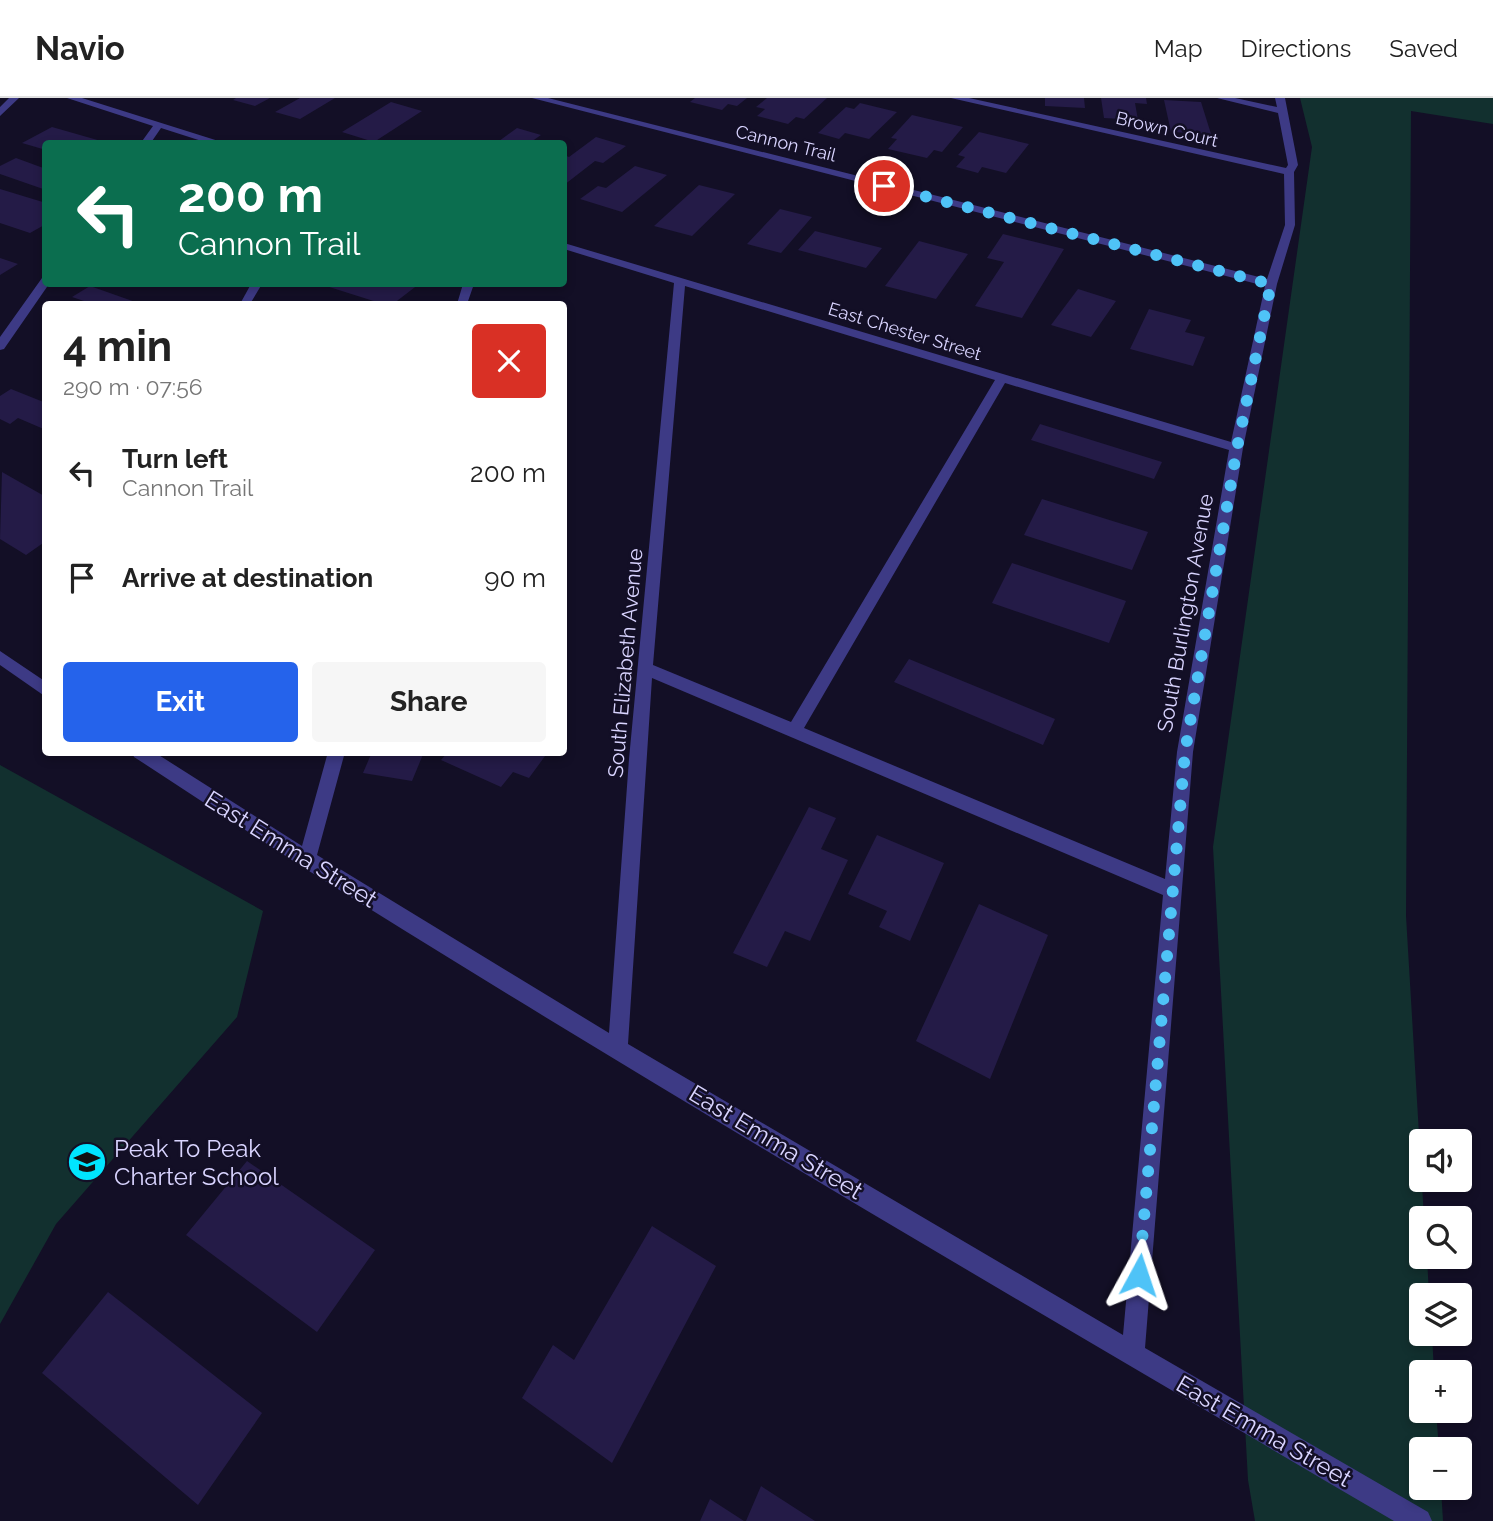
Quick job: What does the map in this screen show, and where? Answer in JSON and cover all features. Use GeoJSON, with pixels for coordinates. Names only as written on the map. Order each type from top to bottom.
{"type":"FeatureCollection","features":[{"type":"Feature","properties":{"kind":"street"},"geometry":{"type":"LineString","coordinates":[[0,113],[15,98]]}},
{"type":"Feature","properties":{"kind":"street"},"geometry":{"type":"LineString","coordinates":[[72,98],[210,140]]}},
{"type":"Feature","properties":{"kind":"street","name":"Cannon Trail"},"geometry":{"type":"LineString","coordinates":[[537,98],[1271,284]]}},
{"type":"Feature","properties":{"kind":"street","name":"Brown Court"},"geometry":{"type":"LineString","coordinates":[[956,98],[1289,172]]}},
{"type":"Feature","properties":{"kind":"street"},"geometry":{"type":"LineString","coordinates":[[1222,98],[1281,104]]}},
{"type":"Feature","properties":{"kind":"street","name":"South Burlington Avenue"},"geometry":{"type":"LineString","coordinates":[[1133,1353],[1185,752],[1237,448],[1271,284],[1290,225],[1289,172],[1293,165],[1281,104]]}},
{"type":"Feature","properties":{"kind":"street"},"geometry":{"type":"LineString","coordinates":[[148,140],[159,124]]}},
{"type":"Feature","properties":{"kind":"street","name":"East Chester Street"},"geometry":{"type":"LineString","coordinates":[[567,247],[1237,448]]}},
{"type":"Feature","properties":{"kind":"street","name":"South Elizabeth Avenue"},"geometry":{"type":"LineString","coordinates":[[618,1048],[645,668],[680,282]]}},
{"type":"Feature","properties":{"kind":"street"},"geometry":{"type":"LineString","coordinates":[[0,346],[42,286]]}},
{"type":"Feature","properties":{"kind":"street"},"geometry":{"type":"LineString","coordinates":[[794,731],[1002,378]]}},
{"type":"Feature","properties":{"kind":"street"},"geometry":{"type":"LineString","coordinates":[[0,657],[42,687]]}},
{"type":"Feature","properties":{"kind":"street"},"geometry":{"type":"LineString","coordinates":[[645,668],[1173,891]]}},
{"type":"Feature","properties":{"kind":"street","name":"East Emma Street"},"geometry":{"type":"LineString","coordinates":[[146,756],[307,860],[618,1048],[1419,1521]]}},
{"type":"Feature","properties":{"kind":"street"},"geometry":{"type":"LineString","coordinates":[[307,860],[336,756]]}},
{"type":"Feature","properties":{"kind":"green space"},"geometry":{"type":"Polygon","coordinates":[[[1300,98],[1493,98],[1493,124],[1411,111],[1406,916],[1419,1129],[1409,1129],[1409,1192],[1422,1192],[1423,1206],[1409,1206],[1409,1269],[1428,1269],[1428,1283],[1409,1283],[1409,1346],[1433,1346],[1433,1360],[1409,1360],[1409,1423],[1437,1423],[1438,1437],[1409,1437],[1409,1500],[1442,1500],[1443,1521],[1255,1521],[1248,1480],[1213,847],[1312,147],[1300,98]]]}},
{"type":"Feature","properties":{"kind":"green space","name":"Peak To Peak Charter School"},"geometry":{"type":"Polygon","coordinates":[[[0,765],[263,911],[237,1017],[56,1224],[0,1324],[0,765]]]}},
{"type":"Feature","properties":{"kind":"building"},"geometry":{"type":"Polygon","coordinates":[[[270,98],[255,106],[233,100],[270,98]]]}},
{"type":"Feature","properties":{"kind":"building"},"geometry":{"type":"Polygon","coordinates":[[[300,98],[335,98],[300,119],[275,112],[300,98]]]}},
{"type":"Feature","properties":{"kind":"building"},"geometry":{"type":"Polygon","coordinates":[[[695,98],[747,98],[737,106],[728,104],[722,110],[690,102],[695,98]]]}},
{"type":"Feature","properties":{"kind":"building"},"geometry":{"type":"Polygon","coordinates":[[[767,98],[827,98],[804,119],[796,117],[788,124],[757,116],[765,109],[756,107],[767,98]]]}},
{"type":"Feature","properties":{"kind":"building"},"geometry":{"type":"Polygon","coordinates":[[[1045,98],[1084,98],[1085,108],[1045,106],[1045,98]]]}},
{"type":"Feature","properties":{"kind":"building"},"geometry":{"type":"Polygon","coordinates":[[[1101,98],[1146,98],[1147,104],[1135,103],[1138,120],[1104,118],[1101,98]]]}},
{"type":"Feature","properties":{"kind":"building"},"geometry":{"type":"Polygon","coordinates":[[[1164,100],[1201,102],[1211,134],[1171,132],[1164,100]]]}},
{"type":"Feature","properties":{"kind":"building"},"geometry":{"type":"Polygon","coordinates":[[[391,102],[422,111],[377,140],[368,140],[342,132],[391,102]]]}},
{"type":"Feature","properties":{"kind":"building"},"geometry":{"type":"Polygon","coordinates":[[[860,103],[897,112],[869,139],[845,133],[839,139],[818,133],[846,107],[854,109],[860,103]]]}},
{"type":"Feature","properties":{"kind":"building"},"geometry":{"type":"Polygon","coordinates":[[[912,115],[963,127],[942,152],[934,150],[927,158],[888,149],[897,139],[891,138],[912,115]]]}},
{"type":"Feature","properties":{"kind":"building"},"geometry":{"type":"Polygon","coordinates":[[[52,127],[98,140],[42,140],[42,149],[22,143],[52,127]]]}},
{"type":"Feature","properties":{"kind":"building"},"geometry":{"type":"Polygon","coordinates":[[[517,128],[541,135],[534,140],[500,140],[517,128]]]}},
{"type":"Feature","properties":{"kind":"building"},"geometry":{"type":"Polygon","coordinates":[[[979,132],[1029,144],[1006,173],[982,167],[978,173],[956,167],[965,157],[958,155],[979,132]]]}},
{"type":"Feature","properties":{"kind":"building"},"geometry":{"type":"Polygon","coordinates":[[[596,137],[626,146],[603,163],[595,161],[567,183],[567,156],[596,137]]]}},
{"type":"Feature","properties":{"kind":"building"},"geometry":{"type":"Polygon","coordinates":[[[16,158],[42,168],[42,189],[0,174],[0,166],[16,158]]]}},
{"type":"Feature","properties":{"kind":"building"},"geometry":{"type":"Polygon","coordinates":[[[635,166],[667,175],[622,212],[580,199],[598,186],[606,188],[635,166]]]}},
{"type":"Feature","properties":{"kind":"building"},"geometry":{"type":"Polygon","coordinates":[[[699,185],[735,194],[692,236],[654,226],[699,185]]]}},
{"type":"Feature","properties":{"kind":"building"},"geometry":{"type":"Polygon","coordinates":[[[0,189],[42,202],[42,226],[30,233],[0,223],[0,189]]]}},
{"type":"Feature","properties":{"kind":"building"},"geometry":{"type":"Polygon","coordinates":[[[780,209],[812,217],[781,253],[747,244],[780,209]]]}},
{"type":"Feature","properties":{"kind":"building"},"geometry":{"type":"Polygon","coordinates":[[[815,231],[882,248],[866,268],[798,250],[815,231]]]}},
{"type":"Feature","properties":{"kind":"building"},"geometry":{"type":"Polygon","coordinates":[[[1003,234],[1064,249],[1022,318],[975,306],[1004,262],[987,258],[1003,234]]]}},
{"type":"Feature","properties":{"kind":"building"},"geometry":{"type":"Polygon","coordinates":[[[919,241],[968,254],[936,299],[885,286],[919,241]]]}},
{"type":"Feature","properties":{"kind":"building"},"geometry":{"type":"Polygon","coordinates":[[[0,258],[18,264],[0,275],[0,258]]]}},
{"type":"Feature","properties":{"kind":"building"},"geometry":{"type":"Polygon","coordinates":[[[93,287],[132,301],[84,301],[72,297],[93,287]]]}},
{"type":"Feature","properties":{"kind":"building"},"geometry":{"type":"Polygon","coordinates":[[[329,287],[415,287],[397,301],[374,301],[329,287]]]}},
{"type":"Feature","properties":{"kind":"building"},"geometry":{"type":"Polygon","coordinates":[[[1078,289],[1116,301],[1091,337],[1051,325],[1078,289]]]}},
{"type":"Feature","properties":{"kind":"building"},"geometry":{"type":"Polygon","coordinates":[[[1149,309],[1191,320],[1185,332],[1205,337],[1193,366],[1130,349],[1149,309]]]}},
{"type":"Feature","properties":{"kind":"building"},"geometry":{"type":"Polygon","coordinates":[[[11,389],[42,401],[42,428],[18,418],[10,424],[0,419],[0,396],[11,389]]]}},
{"type":"Feature","properties":{"kind":"building"},"geometry":{"type":"Polygon","coordinates":[[[1040,424],[1162,462],[1154,479],[1031,440],[1040,424]]]}},
{"type":"Feature","properties":{"kind":"building"},"geometry":{"type":"Polygon","coordinates":[[[2,472],[42,495],[42,544],[26,555],[0,539],[2,472]]]}},
{"type":"Feature","properties":{"kind":"building"},"geometry":{"type":"Polygon","coordinates":[[[1042,499],[1148,532],[1132,570],[1024,535],[1042,499]]]}},
{"type":"Feature","properties":{"kind":"building"},"geometry":{"type":"Polygon","coordinates":[[[1012,563],[1126,601],[1109,643],[992,603],[1012,563]]]}},
{"type":"Feature","properties":{"kind":"building"},"geometry":{"type":"Polygon","coordinates":[[[909,659],[1055,719],[1043,745],[894,682],[909,659]]]}},
{"type":"Feature","properties":{"kind":"building"},"geometry":{"type":"Polygon","coordinates":[[[370,756],[422,756],[412,781],[363,773],[370,756]]]}},
{"type":"Feature","properties":{"kind":"building"},"geometry":{"type":"Polygon","coordinates":[[[444,756],[545,756],[529,778],[513,772],[501,787],[441,760],[444,756]]]}},
{"type":"Feature","properties":{"kind":"building"},"geometry":{"type":"Polygon","coordinates":[[[809,807],[836,818],[821,849],[848,860],[810,941],[785,931],[767,967],[733,953],[809,807]]]}},
{"type":"Feature","properties":{"kind":"building"},"geometry":{"type":"Polygon","coordinates":[[[877,835],[944,863],[910,941],[879,927],[887,911],[848,894],[877,835]]]}},
{"type":"Feature","properties":{"kind":"building"},"geometry":{"type":"Polygon","coordinates":[[[979,904],[1048,935],[990,1079],[916,1041],[979,904]]]}},
{"type":"Feature","properties":{"kind":"building"},"geometry":{"type":"Polygon","coordinates":[[[247,1161],[375,1250],[317,1332],[186,1235],[247,1161]]]}},
{"type":"Feature","properties":{"kind":"building"},"geometry":{"type":"Polygon","coordinates":[[[652,1226],[716,1266],[612,1463],[522,1398],[553,1345],[574,1360],[652,1226]]]}},
{"type":"Feature","properties":{"kind":"building"},"geometry":{"type":"Polygon","coordinates":[[[108,1292],[262,1413],[198,1505],[42,1373],[108,1292]]]}},
{"type":"Feature","properties":{"kind":"building"},"geometry":{"type":"Polygon","coordinates":[[[761,1486],[815,1521],[746,1521],[761,1486]]]}},
{"type":"Feature","properties":{"kind":"building"},"geometry":{"type":"Polygon","coordinates":[[[710,1499],[744,1521],[700,1521],[710,1499]]]}},
{"type":"Feature","properties":{"kind":"place","name":"Peak To Peak Charter School"},"geometry":{"type":"Point","coordinates":[87,1162]}},
{"type":"Feature","properties":{"kind":"route"},"geometry":{"type":"LineString","coordinates":[[884,186],[1271,284],[1237,448],[1185,752],[1139,1275]]}}]}
